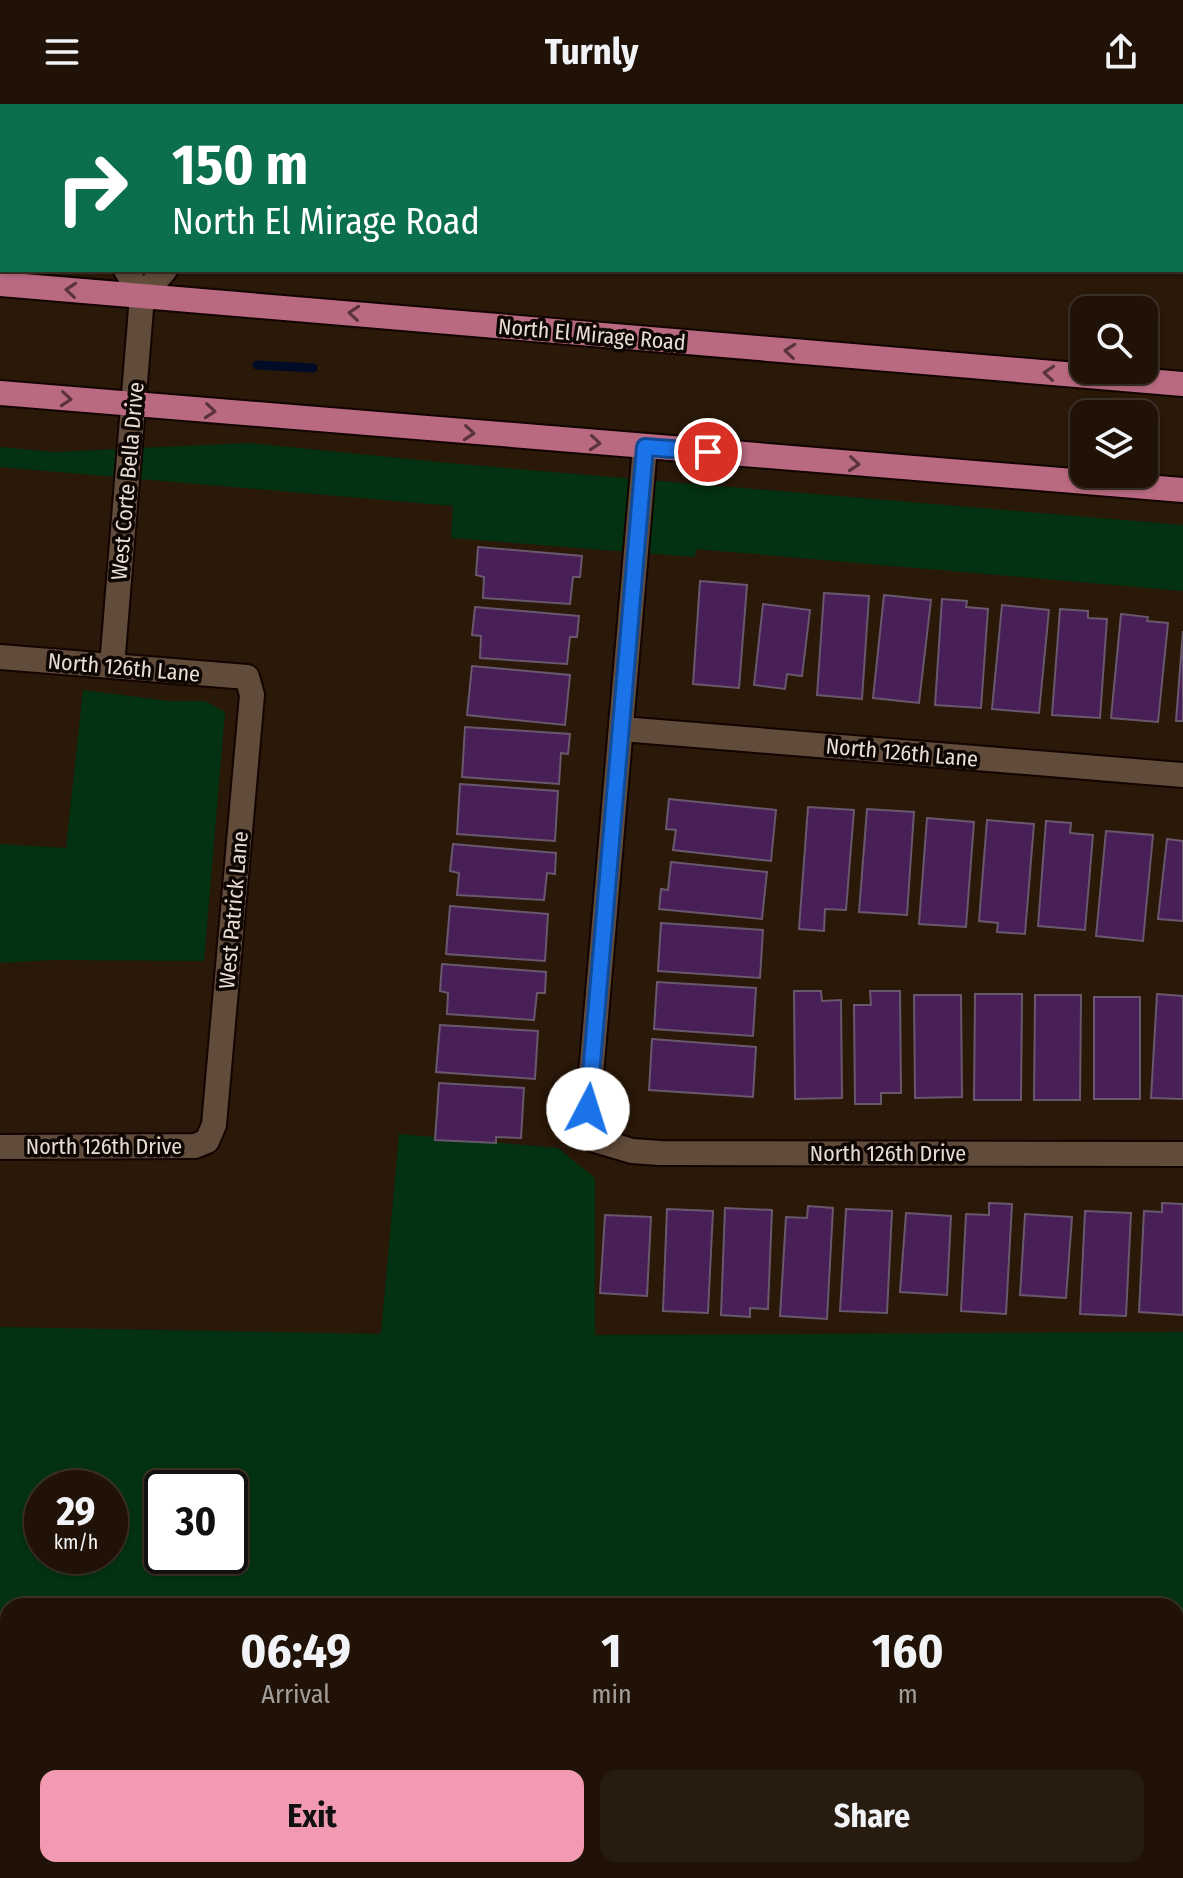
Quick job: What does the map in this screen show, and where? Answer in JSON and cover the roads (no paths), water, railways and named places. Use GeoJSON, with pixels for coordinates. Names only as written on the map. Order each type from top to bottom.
{"type":"FeatureCollection","features":[{"type":"Feature","properties":{"kind":"main road","name":"North El Mirage Road"},"geometry":{"type":"LineString","coordinates":[[0,284],[1183,384]]}},
{"type":"Feature","properties":{"kind":"main road"},"geometry":{"type":"LineString","coordinates":[[0,393],[1183,490]]}},
{"type":"Feature","properties":{"kind":"street"},"geometry":{"type":"LineString","coordinates":[[127,272],[142,296],[163,272]]}},
{"type":"Feature","properties":{"kind":"street","name":"West Corte Bella Drive"},"geometry":{"type":"LineString","coordinates":[[112,666],[142,296]]}},
{"type":"Feature","properties":{"kind":"street"},"geometry":{"type":"LineString","coordinates":[[622,729],[645,447]]}},
{"type":"Feature","properties":{"kind":"street","name":"North 126th Lane"},"geometry":{"type":"LineString","coordinates":[[0,657],[247,677]]}},
{"type":"Feature","properties":{"kind":"street","name":"West Patrick Lane"},"geometry":{"type":"LineString","coordinates":[[207,1141],[214,1125],[252,695],[247,677]]}},
{"type":"Feature","properties":{"kind":"street","name":"North 126th Lane"},"geometry":{"type":"LineString","coordinates":[[622,729],[1183,775]]}},
{"type":"Feature","properties":{"kind":"street","name":"North 126th Drive"},"geometry":{"type":"LineString","coordinates":[[622,729],[588,1109],[595,1140],[632,1151],[660,1153],[1183,1154]]}},
{"type":"Feature","properties":{"kind":"street","name":"North 126th Drive"},"geometry":{"type":"LineString","coordinates":[[0,1147],[195,1146],[207,1141]]}},
{"type":"Feature","properties":{"kind":"waterway"},"geometry":{"type":"LineString","coordinates":[[257,365],[313,368]]}}]}
